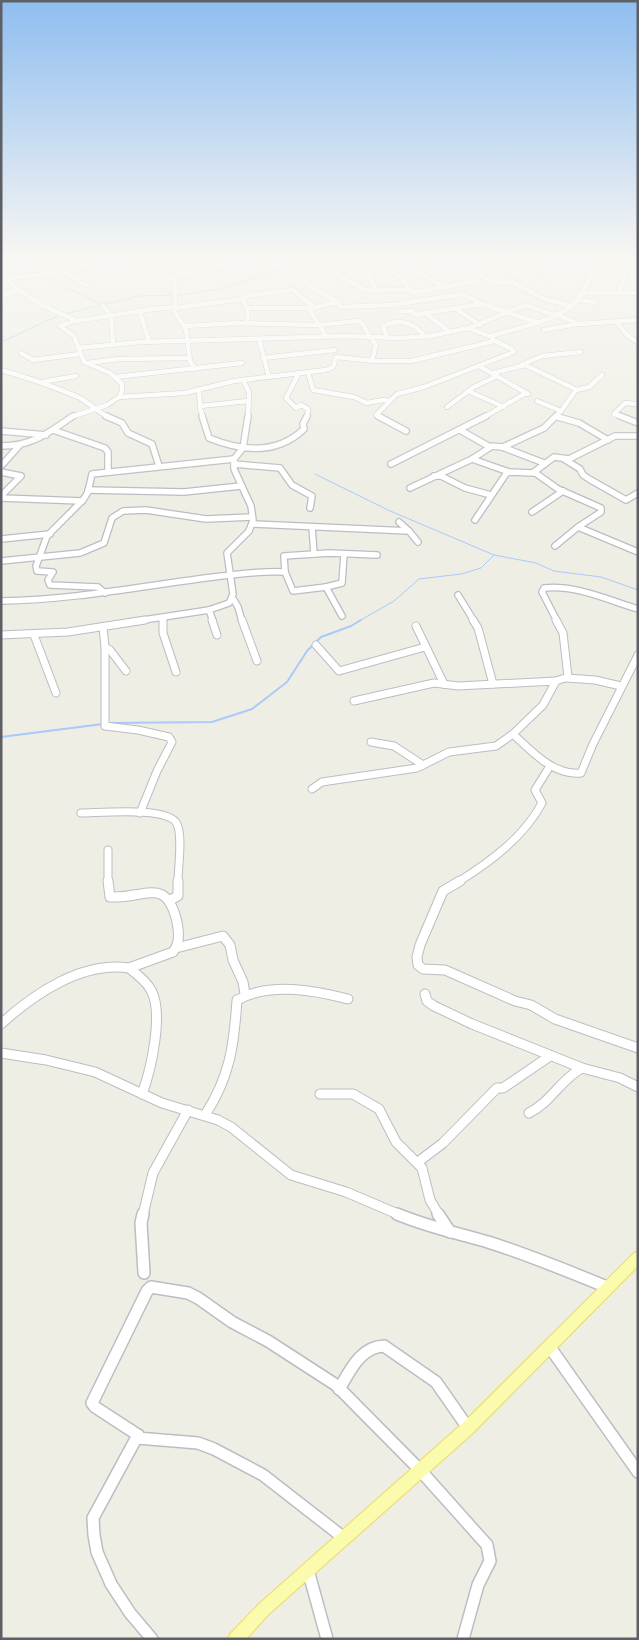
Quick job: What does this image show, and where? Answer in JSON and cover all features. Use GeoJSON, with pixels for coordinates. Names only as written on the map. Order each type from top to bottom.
{"type":"FeatureCollection","features":[{"type":"Feature","properties":{"kind":"main road"},"geometry":{"type":"LineString","coordinates":[[235,1639],[264,1609],[468,1428],[638,1256]]}},
{"type":"Feature","properties":{"kind":"street"},"geometry":{"type":"LineString","coordinates":[[71,334],[74,336],[80,354],[87,363],[107,371],[122,386],[119,398]]}},
{"type":"Feature","properties":{"kind":"street"},"geometry":{"type":"LineString","coordinates":[[112,334],[113,344]]}},
{"type":"Feature","properties":{"kind":"street"},"geometry":{"type":"LineString","coordinates":[[146,334],[149,342]]}},
{"type":"Feature","properties":{"kind":"street"},"geometry":{"type":"LineString","coordinates":[[185,334],[189,358],[195,369]]}},
{"type":"Feature","properties":{"kind":"street"},"geometry":{"type":"LineString","coordinates":[[209,334],[210,341]]}},
{"type":"Feature","properties":{"kind":"street"},"geometry":{"type":"LineString","coordinates":[[245,334],[245,340]]}},
{"type":"Feature","properties":{"kind":"street"},"geometry":{"type":"LineString","coordinates":[[324,334],[327,337]]}},
{"type":"Feature","properties":{"kind":"street"},"geometry":{"type":"LineString","coordinates":[[368,334],[376,345],[372,361]]}},
{"type":"Feature","properties":{"kind":"street"},"geometry":{"type":"LineString","coordinates":[[386,334],[387,338]]}},
{"type":"Feature","properties":{"kind":"street"},"geometry":{"type":"LineString","coordinates":[[78,348],[149,342],[327,337],[387,338],[440,334]]}},
{"type":"Feature","properties":{"kind":"street"},"geometry":{"type":"LineString","coordinates":[[406,431],[376,417],[389,401],[400,392],[424,387],[514,352],[512,349],[481,334]]}},
{"type":"Feature","properties":{"kind":"street"},"geometry":{"type":"LineString","coordinates":[[335,357],[394,362],[426,359],[491,342],[492,339],[506,334]]}},
{"type":"Feature","properties":{"kind":"street"},"geometry":{"type":"LineString","coordinates":[[626,334],[638,343]]}},
{"type":"Feature","properties":{"kind":"street"},"geometry":{"type":"LineString","coordinates":[[1,446],[19,446],[46,435],[80,412],[107,405],[119,398],[185,393],[243,380],[334,367],[336,337]]}},
{"type":"Feature","properties":{"kind":"street"},"geometry":{"type":"LineString","coordinates":[[258,339],[269,377]]}},
{"type":"Feature","properties":{"kind":"street"},"geometry":{"type":"LineString","coordinates":[[263,358],[335,350]]}},
{"type":"Feature","properties":{"kind":"street"},"geometry":{"type":"LineString","coordinates":[[447,407],[480,383],[537,357],[548,354],[581,352]]}},
{"type":"Feature","properties":{"kind":"street"},"geometry":{"type":"LineString","coordinates":[[21,353],[33,360],[80,354]]}},
{"type":"Feature","properties":{"kind":"street"},"geometry":{"type":"LineString","coordinates":[[87,363],[114,359],[189,358]]}},
{"type":"Feature","properties":{"kind":"street"},"geometry":{"type":"LineString","coordinates":[[115,377],[242,363]]}},
{"type":"Feature","properties":{"kind":"street"},"geometry":{"type":"LineString","coordinates":[[521,365],[530,367],[576,390],[589,388],[602,375]]}},
{"type":"Feature","properties":{"kind":"street"},"geometry":{"type":"LineString","coordinates":[[391,464],[460,430],[527,393],[479,366]]}},
{"type":"Feature","properties":{"kind":"street"},"geometry":{"type":"LineString","coordinates":[[1,370],[40,382],[82,399],[100,414],[122,423],[128,433],[152,444],[158,466]]}},
{"type":"Feature","properties":{"kind":"street"},"geometry":{"type":"LineString","coordinates":[[308,372],[313,390],[354,397],[367,403],[383,400],[389,401]]}},
{"type":"Feature","properties":{"kind":"street"},"geometry":{"type":"LineString","coordinates":[[199,389],[200,406],[209,438],[222,444],[243,448],[277,446],[303,431],[308,409],[301,405],[296,408],[286,398],[291,389],[292,381],[299,373]]}},
{"type":"Feature","properties":{"kind":"street"},"geometry":{"type":"LineString","coordinates":[[40,382],[76,376]]}},
{"type":"Feature","properties":{"kind":"street"},"geometry":{"type":"LineString","coordinates":[[243,380],[249,392],[248,426],[243,448],[234,462],[235,474],[251,504],[252,520],[248,533],[230,548],[227,553],[232,597],[238,607],[246,636],[257,661]]}},
{"type":"Feature","properties":{"kind":"street"},"geometry":{"type":"LineString","coordinates":[[503,447],[544,428],[558,416],[576,390]]}},
{"type":"Feature","properties":{"kind":"street"},"geometry":{"type":"LineString","coordinates":[[468,392],[504,406]]}},
{"type":"Feature","properties":{"kind":"street"},"geometry":{"type":"LineString","coordinates":[[200,406],[248,401]]}},
{"type":"Feature","properties":{"kind":"street"},"geometry":{"type":"LineString","coordinates":[[537,401],[561,411]]}},
{"type":"Feature","properties":{"kind":"street"},"geometry":{"type":"LineString","coordinates":[[638,404],[625,403],[614,414],[638,423]]}},
{"type":"Feature","properties":{"kind":"street"},"geometry":{"type":"LineString","coordinates":[[558,416],[579,423],[608,440]]}},
{"type":"Feature","properties":{"kind":"street"},"geometry":{"type":"LineString","coordinates":[[53,430],[105,448],[108,452],[108,471]]}},
{"type":"Feature","properties":{"kind":"street"},"geometry":{"type":"LineString","coordinates":[[460,430],[490,447],[503,447],[544,463]]}},
{"type":"Feature","properties":{"kind":"street"},"geometry":{"type":"LineString","coordinates":[[1,431],[46,435]]}},
{"type":"Feature","properties":{"kind":"street"},"geometry":{"type":"LineString","coordinates":[[562,458],[573,457],[615,436],[638,436]]}},
{"type":"Feature","properties":{"kind":"street"},"geometry":{"type":"LineString","coordinates":[[1,466],[19,446]]}},
{"type":"Feature","properties":{"kind":"street"},"geometry":{"type":"LineString","coordinates":[[410,488],[472,459],[490,447]]}},
{"type":"Feature","properties":{"kind":"street"},"geometry":{"type":"LineString","coordinates":[[534,473],[535,470],[554,456],[573,464],[589,479],[626,500],[638,493]]}},
{"type":"Feature","properties":{"kind":"street"},"geometry":{"type":"LineString","coordinates":[[472,459],[509,472],[534,473],[563,491],[599,506],[602,510],[555,546]]}},
{"type":"Feature","properties":{"kind":"street"},"geometry":{"type":"LineString","coordinates":[[105,593],[98,587],[50,585],[48,580],[53,572],[37,571],[36,566],[45,541],[82,501],[88,490],[92,474],[158,466],[234,462],[280,468],[292,485],[312,496],[310,508]]}},
{"type":"Feature","properties":{"kind":"street"},"geometry":{"type":"LineString","coordinates":[[1,472],[21,476],[2,499]]}},
{"type":"Feature","properties":{"kind":"street"},"geometry":{"type":"LineString","coordinates":[[475,520],[509,472]]}},
{"type":"Feature","properties":{"kind":"street"},"geometry":{"type":"LineString","coordinates":[[433,476],[441,476],[466,488],[491,495]]}},
{"type":"Feature","properties":{"kind":"street"},"geometry":{"type":"LineString","coordinates":[[88,490],[184,492],[241,486]]}},
{"type":"Feature","properties":{"kind":"street"},"geometry":{"type":"LineString","coordinates":[[532,512],[563,491]]}},
{"type":"Feature","properties":{"kind":"street"},"geometry":{"type":"LineString","coordinates":[[2,499],[82,501]]}},
{"type":"Feature","properties":{"kind":"street"},"geometry":{"type":"LineString","coordinates":[[1,561],[22,561],[40,556],[82,554],[100,546],[105,541],[111,519],[115,514],[125,511],[174,513],[208,519],[252,520],[312,527],[409,531]]}},
{"type":"Feature","properties":{"kind":"street"},"geometry":{"type":"LineString","coordinates":[[399,522],[406,527],[418,542]]}},
{"type":"Feature","properties":{"kind":"street"},"geometry":{"type":"LineString","coordinates":[[312,527],[314,554]]}},
{"type":"Feature","properties":{"kind":"street"},"geometry":{"type":"LineString","coordinates":[[578,527],[638,552]]}},
{"type":"Feature","properties":{"kind":"street"},"geometry":{"type":"LineString","coordinates":[[1,539],[50,534]]}},
{"type":"Feature","properties":{"kind":"street"},"geometry":{"type":"LineString","coordinates":[[344,554],[342,583],[293,591],[284,572],[284,556],[314,554],[344,554],[377,555]]}},
{"type":"Feature","properties":{"kind":"street"},"geometry":{"type":"LineString","coordinates":[[1,601],[42,601],[105,593],[159,583],[245,575],[267,570],[284,572]]}},
{"type":"Feature","properties":{"kind":"street"},"geometry":{"type":"LineString","coordinates":[[567,678],[563,633],[542,589],[558,586],[574,588],[638,610]]}},
{"type":"Feature","properties":{"kind":"street"},"geometry":{"type":"LineString","coordinates":[[326,587],[342,616]]}},
{"type":"Feature","properties":{"kind":"street"},"geometry":{"type":"LineString","coordinates":[[458,595],[478,628],[493,684]]}},
{"type":"Feature","properties":{"kind":"street"},"geometry":{"type":"LineString","coordinates":[[1,636],[34,635],[163,618],[209,610],[229,603],[232,597]]}},
{"type":"Feature","properties":{"kind":"street"},"geometry":{"type":"LineString","coordinates":[[209,610],[217,635]]}},
{"type":"Feature","properties":{"kind":"street"},"geometry":{"type":"LineString","coordinates":[[163,618],[163,632],[176,672]]}},
{"type":"Feature","properties":{"kind":"street"},"geometry":{"type":"LineString","coordinates":[[416,626],[444,684]]}},
{"type":"Feature","properties":{"kind":"street"},"geometry":{"type":"LineString","coordinates":[[103,627],[105,647],[105,726],[138,730],[170,737],[172,742],[157,771],[140,813]]}},
{"type":"Feature","properties":{"kind":"street"},"geometry":{"type":"LineString","coordinates":[[34,635],[56,693]]}},
{"type":"Feature","properties":{"kind":"street"},"geometry":{"type":"LineString","coordinates":[[316,645],[340,671],[425,647]]}},
{"type":"Feature","properties":{"kind":"street"},"geometry":{"type":"LineString","coordinates":[[105,647],[110,650],[126,672]]}},
{"type":"Feature","properties":{"kind":"street"},"geometry":{"type":"LineString","coordinates":[[513,734],[550,766],[572,774],[581,774],[621,686],[638,655]]}},
{"type":"Feature","properties":{"kind":"street"},"geometry":{"type":"LineString","coordinates":[[354,701],[434,683],[458,686],[567,678],[594,680],[621,686]]}},
{"type":"Feature","properties":{"kind":"street"},"geometry":{"type":"LineString","coordinates":[[312,790],[322,782],[417,768],[449,752],[496,746],[513,734],[550,698],[556,680]]}},
{"type":"Feature","properties":{"kind":"street"},"geometry":{"type":"LineString","coordinates":[[371,742],[394,746],[423,765]]}},
{"type":"Feature","properties":{"kind":"street"},"geometry":{"type":"LineString","coordinates":[[550,766],[536,788],[542,803],[533,820],[486,864],[443,891],[420,945],[417,957],[418,966],[423,970],[445,970],[515,1001],[531,1005],[555,1019],[638,1048]]}},
{"type":"Feature","properties":{"kind":"street"},"geometry":{"type":"LineString","coordinates":[[81,812],[140,813],[170,816],[177,824],[179,849],[177,863],[178,896],[170,900]]}},
{"type":"Feature","properties":{"kind":"street"},"geometry":{"type":"LineString","coordinates":[[1,1024],[19,1010],[79,974],[97,968],[129,968],[172,952],[176,948],[179,941],[177,925],[170,900],[158,893],[117,898],[110,897],[108,892],[108,850]]}},
{"type":"Feature","properties":{"kind":"street"},"geometry":{"type":"LineString","coordinates":[[176,948],[223,936],[228,939],[233,954],[233,963],[241,976],[245,994]]}},
{"type":"Feature","properties":{"kind":"street"},"geometry":{"type":"LineString","coordinates":[[129,968],[150,988],[154,999],[157,1033],[151,1070],[142,1094]]}},
{"type":"Feature","properties":{"kind":"street"},"geometry":{"type":"LineString","coordinates":[[205,1114],[217,1098],[226,1079],[236,1032],[237,1000],[245,994],[300,990],[331,994],[348,999]]}},
{"type":"Feature","properties":{"kind":"street"},"geometry":{"type":"LineString","coordinates":[[425,994],[428,1001],[446,1012],[550,1056],[582,1068],[620,1078],[638,1087]]}},
{"type":"Feature","properties":{"kind":"street"},"geometry":{"type":"LineString","coordinates":[[1,1053],[46,1060],[95,1072],[116,1080],[162,1103],[205,1114],[231,1127],[291,1175],[346,1192],[426,1226],[541,1260],[608,1287]]}},
{"type":"Feature","properties":{"kind":"street"},"geometry":{"type":"LineString","coordinates":[[418,1162],[443,1143],[497,1088],[503,1088],[550,1056]]}},
{"type":"Feature","properties":{"kind":"street"},"geometry":{"type":"LineString","coordinates":[[529,1113],[542,1108],[576,1070],[582,1068]]}},
{"type":"Feature","properties":{"kind":"street"},"geometry":{"type":"LineString","coordinates":[[320,1094],[353,1094],[370,1102],[382,1112],[396,1142],[422,1168],[430,1200],[450,1232]]}},
{"type":"Feature","properties":{"kind":"street"},"geometry":{"type":"LineString","coordinates":[[144,1273],[141,1223],[153,1173],[188,1110]]}},
{"type":"Feature","properties":{"kind":"street"},"geometry":{"type":"LineString","coordinates":[[344,1538],[263,1475],[214,1449],[198,1443],[137,1438],[138,1435],[95,1408],[92,1403],[147,1291],[151,1287],[188,1293],[198,1298],[232,1322],[268,1341],[325,1377],[340,1389],[420,1470],[487,1545],[490,1561],[478,1585],[463,1639]]}},
{"type":"Feature","properties":{"kind":"street"},"geometry":{"type":"LineString","coordinates":[[340,1389],[367,1350],[384,1346],[436,1382],[468,1428]]}},
{"type":"Feature","properties":{"kind":"street"},"geometry":{"type":"LineString","coordinates":[[549,1346],[638,1472]]}},
{"type":"Feature","properties":{"kind":"street"},"geometry":{"type":"LineString","coordinates":[[138,1435],[93,1518],[92,1532],[106,1574],[117,1596],[152,1639]]}},
{"type":"Feature","properties":{"kind":"street"},"geometry":{"type":"LineString","coordinates":[[308,1570],[327,1639]]}},
{"type":"Feature","properties":{"kind":"waterway"},"geometry":{"type":"LineString","coordinates":[[1,342],[19,334]]}},
{"type":"Feature","properties":{"kind":"waterway"},"geometry":{"type":"LineString","coordinates":[[315,474],[388,510],[494,555]]}},
{"type":"Feature","properties":{"kind":"waterway"},"geometry":{"type":"LineString","coordinates":[[359,621],[394,601],[419,579],[461,574],[481,568],[494,555]]}},
{"type":"Feature","properties":{"kind":"waterway"},"geometry":{"type":"LineString","coordinates":[[494,555],[536,563],[554,571],[601,577],[638,590]]}},
{"type":"Feature","properties":{"kind":"waterway"},"geometry":{"type":"LineString","coordinates":[[110,723],[212,722],[252,709],[287,682],[307,651],[321,637],[351,626],[361,620]]}},
{"type":"Feature","properties":{"kind":"waterway"},"geometry":{"type":"LineString","coordinates":[[1,737],[103,724]]}}]}
